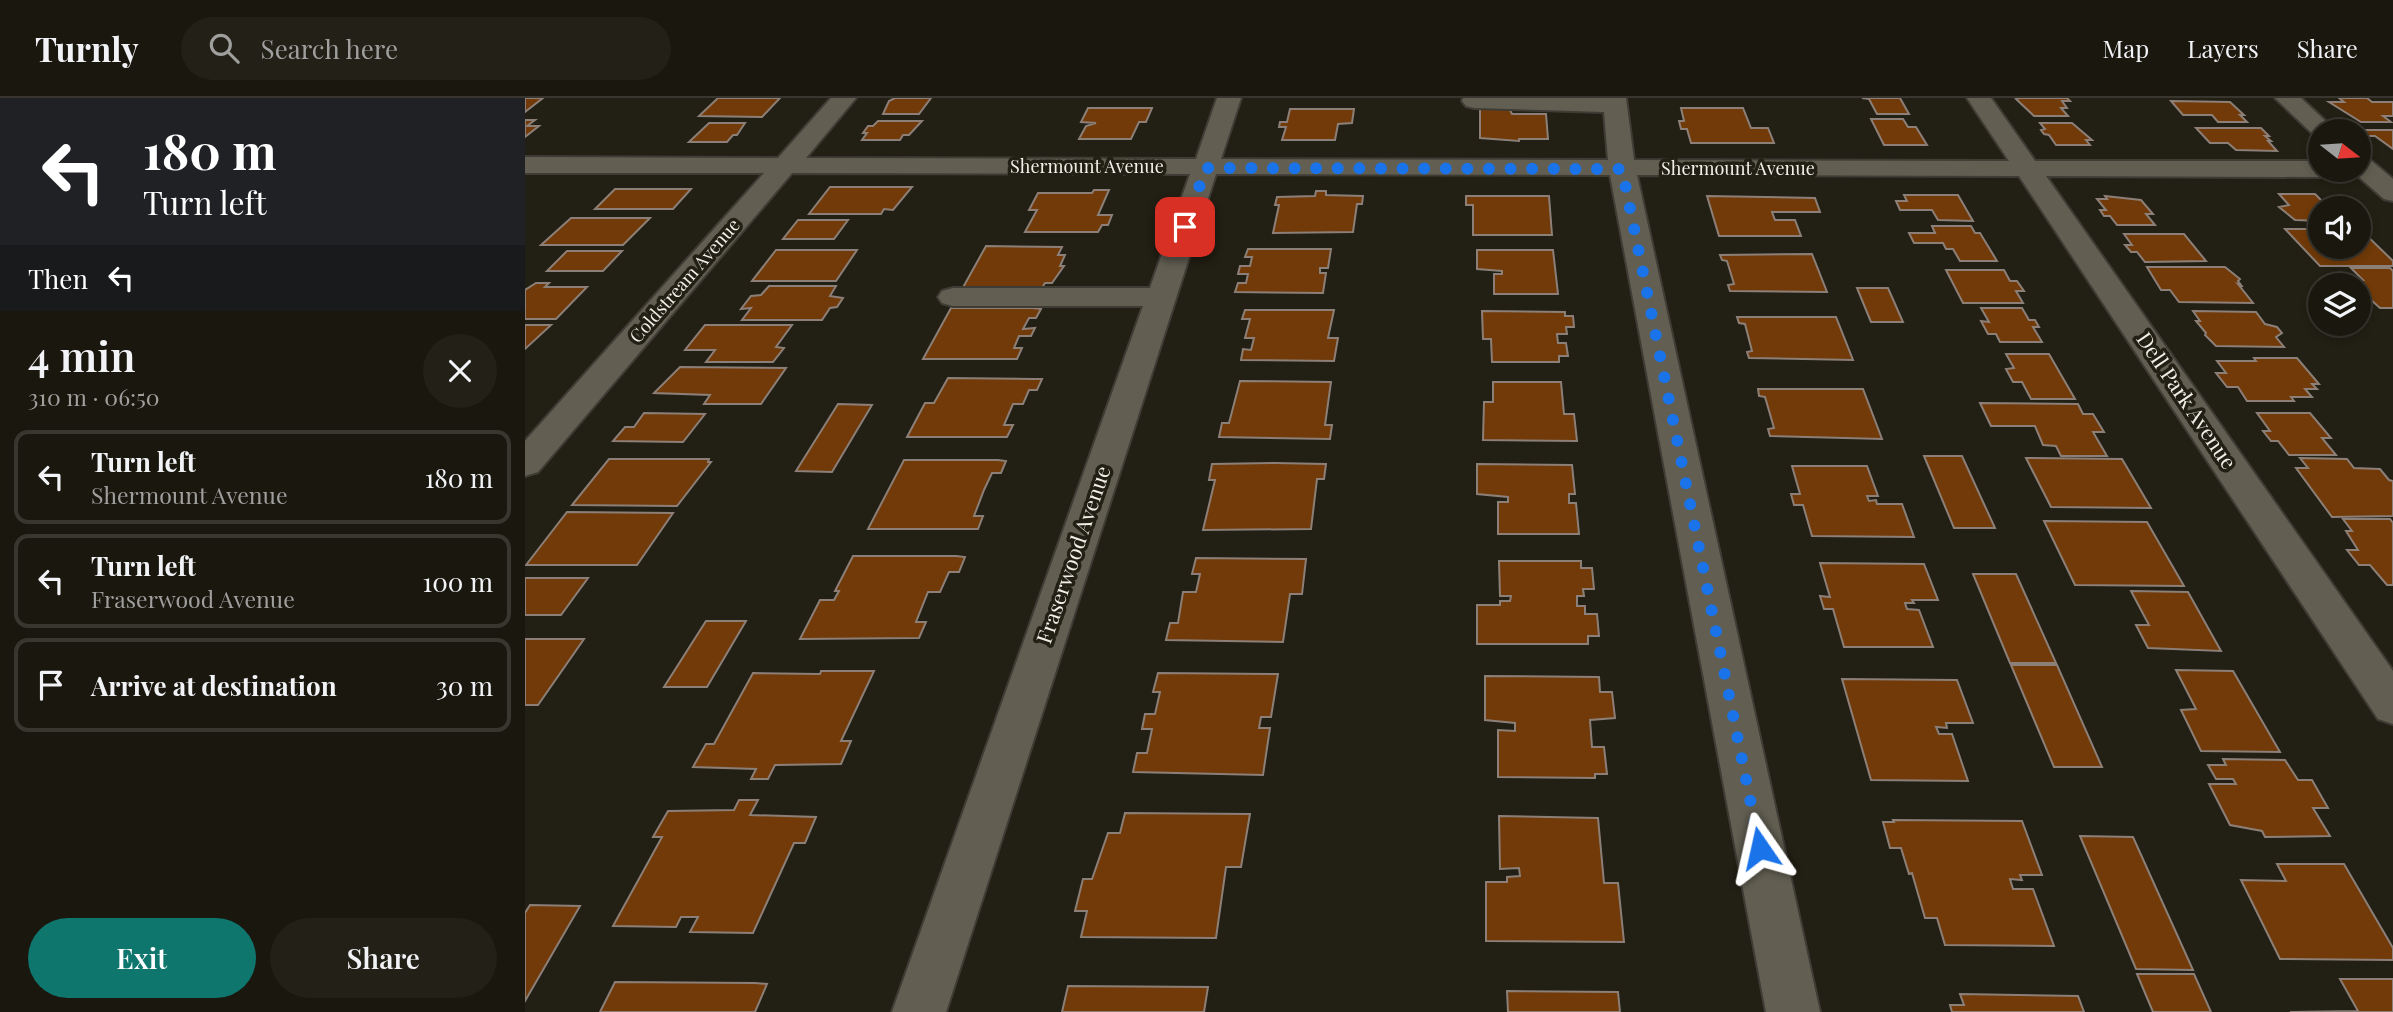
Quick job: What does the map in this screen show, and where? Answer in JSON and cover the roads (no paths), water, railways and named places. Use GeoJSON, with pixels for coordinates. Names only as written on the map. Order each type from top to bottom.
{"type":"FeatureCollection","features":[{"type":"Feature","properties":{"kind":"street","name":"Coldstream Avenue"},"geometry":{"type":"LineString","coordinates":[[525,464],[844,98]]}},
{"type":"Feature","properties":{"kind":"street","name":"Fraserwood Avenue"},"geometry":{"type":"LineString","coordinates":[[919,1012],[1229,98]]}},
{"type":"Feature","properties":{"kind":"street"},"geometry":{"type":"LineString","coordinates":[[1475,98],[1475,101],[1614,101],[1622,169],[1793,1012]]}},
{"type":"Feature","properties":{"kind":"street","name":"Dell Park Avenue"},"geometry":{"type":"LineString","coordinates":[[1979,98],[2393,706]]}},
{"type":"Feature","properties":{"kind":"street"},"geometry":{"type":"LineString","coordinates":[[2287,98],[2311,119]]}},
{"type":"Feature","properties":{"kind":"street","name":"Shermount Avenue"},"geometry":{"type":"LineString","coordinates":[[525,165],[2308,169]]}},
{"type":"Feature","properties":{"kind":"street"},"geometry":{"type":"LineString","coordinates":[[2371,169],[2393,193]]}},
{"type":"Feature","properties":{"kind":"street"},"geometry":{"type":"LineString","coordinates":[[953,297],[1162,297]]}}]}
